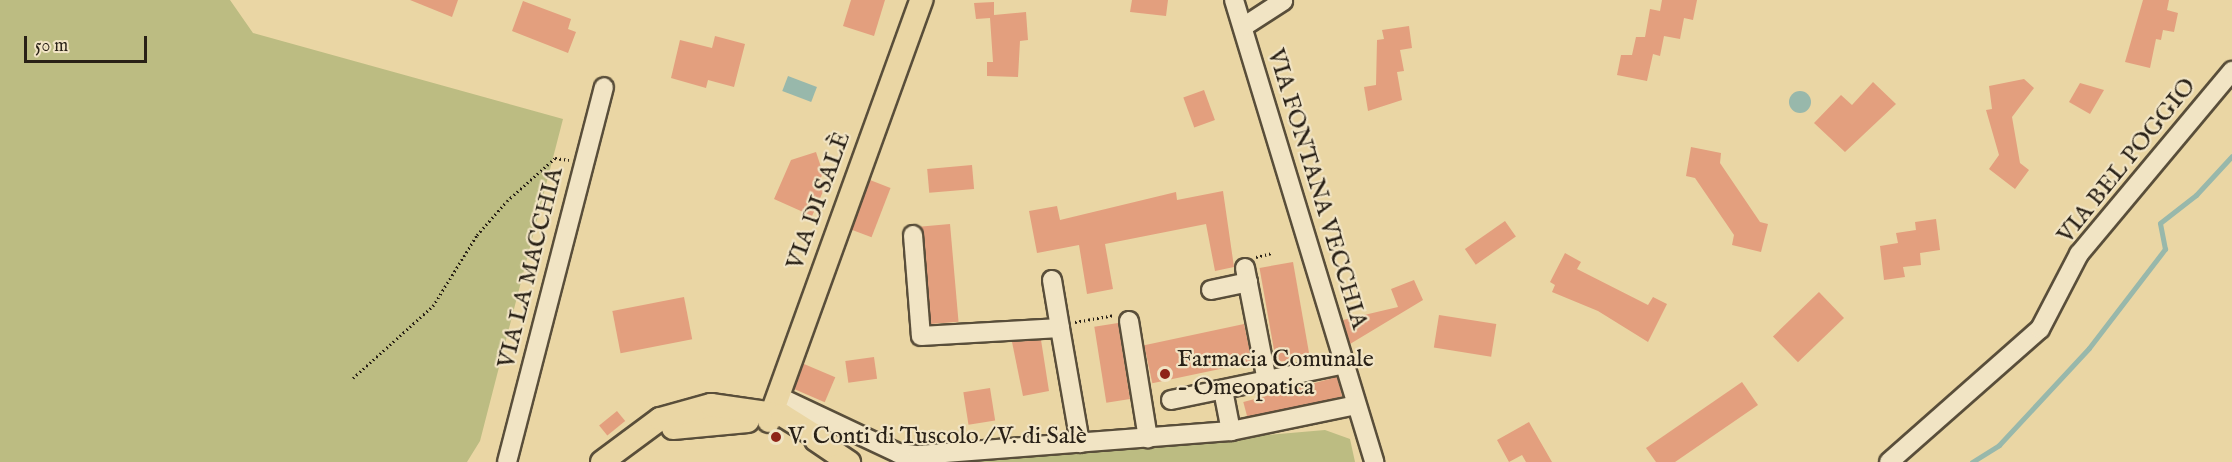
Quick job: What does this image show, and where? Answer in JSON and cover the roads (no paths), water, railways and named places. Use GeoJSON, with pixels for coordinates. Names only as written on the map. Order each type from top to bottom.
{"type":"FeatureCollection","features":[{"type":"Feature","properties":{"kind":"main road","name":"VIA DI SALÈ"},"geometry":{"type":"LineString","coordinates":[[772,410],[921,0]]}},
{"type":"Feature","properties":{"kind":"main road"},"geometry":{"type":"LineString","coordinates":[[602,462],[660,419],[711,405],[772,410],[800,423],[849,462]]}},
{"type":"Feature","properties":{"kind":"main road"},"geometry":{"type":"LineString","coordinates":[[621,462],[674,428],[772,410]]}},
{"type":"Feature","properties":{"kind":"street","name":"VIA FONTANA VECCHIA"},"geometry":{"type":"LineString","coordinates":[[1234,0],[1374,462]]}},
{"type":"Feature","properties":{"kind":"street"},"geometry":{"type":"LineString","coordinates":[[1242,27],[1282,1]]}},
{"type":"Feature","properties":{"kind":"street","name":"VIA BEL POGGIO"},"geometry":{"type":"LineString","coordinates":[[1889,462],[2040,329],[2079,254],[2232,71]]}},
{"type":"Feature","properties":{"kind":"street","name":"VIA LA MACCHIA"},"geometry":{"type":"LineString","coordinates":[[507,462],[604,87]]}},
{"type":"Feature","properties":{"kind":"street"},"geometry":{"type":"LineString","coordinates":[[913,235],[921,336],[1069,325]]}},
{"type":"Feature","properties":{"kind":"street"},"geometry":{"type":"LineString","coordinates":[[1211,290],[1246,275],[1267,381]]}},
{"type":"Feature","properties":{"kind":"street"},"geometry":{"type":"LineString","coordinates":[[1052,280],[1069,325],[1080,443]]}},
{"type":"Feature","properties":{"kind":"street"},"geometry":{"type":"LineString","coordinates":[[1123,317],[1148,438]]}},
{"type":"Feature","properties":{"kind":"street"},"geometry":{"type":"LineString","coordinates":[[1171,400],[1345,364]]}},
{"type":"Feature","properties":{"kind":"street"},"geometry":{"type":"LineString","coordinates":[[1223,390],[1231,431]]}},
{"type":"Feature","properties":{"kind":"street"},"geometry":{"type":"LineString","coordinates":[[772,410],[898,453],[933,455],[1231,431],[1356,405]]}},
{"type":"Feature","properties":{"kind":"waterway"},"geometry":{"type":"LineString","coordinates":[[1972,462],[1999,445],[2089,348],[2165,249],[2160,223],[2196,195],[2232,156]]}},
{"type":"Feature","properties":{"kind":"place","name":"Farmacia Comunale - Omeopatica"},"geometry":{"type":"Point","coordinates":[1165,374]}},
{"type":"Feature","properties":{"kind":"place","name":"V. Conti di Tuscolo / V. di Salè"},"geometry":{"type":"Point","coordinates":[776,437]}}]}
